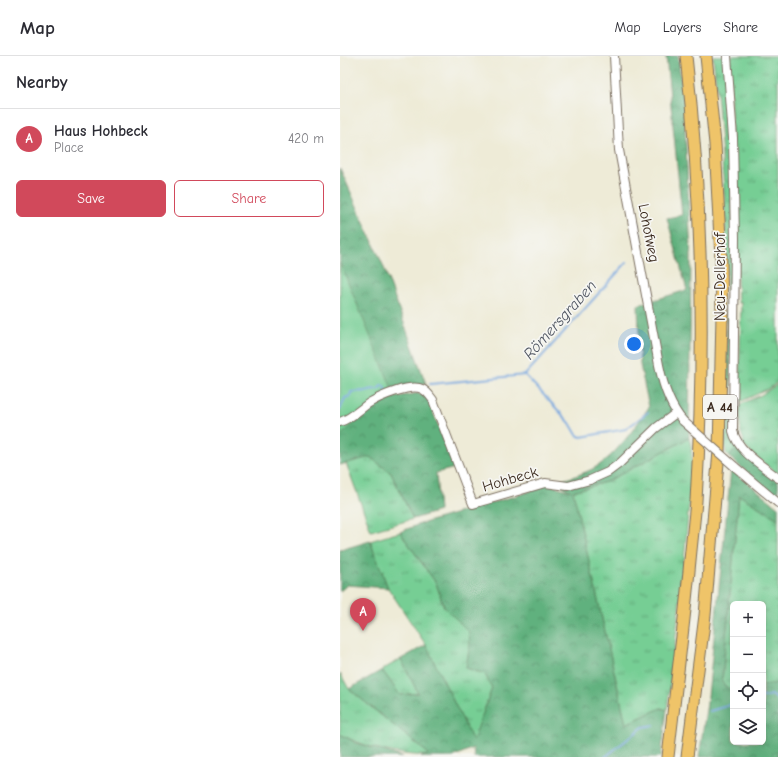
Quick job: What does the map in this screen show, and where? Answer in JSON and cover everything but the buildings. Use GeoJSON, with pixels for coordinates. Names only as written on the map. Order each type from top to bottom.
{"type":"FeatureCollection","features":[{"type":"Feature","properties":{"kind":"highway","name":"A 44"},"geometry":{"type":"LineString","coordinates":[[668,757],[696,502],[701,389],[702,286],[699,205],[694,126],[686,56]]}},
{"type":"Feature","properties":{"kind":"highway","name":"A 44"},"geometry":{"type":"LineString","coordinates":[[688,757],[705,615],[719,451],[722,315],[721,259],[715,144],[706,56]]}},
{"type":"Feature","properties":{"kind":"street","name":"Lohofweg"},"geometry":{"type":"LineString","coordinates":[[614,56],[620,161],[663,382],[676,412],[683,421],[778,503]]}},
{"type":"Feature","properties":{"kind":"street","name":"Neu-Dellerhof"},"geometry":{"type":"LineString","coordinates":[[726,56],[733,138],[735,238],[733,431],[743,450],[778,478]]}},
{"type":"Feature","properties":{"kind":"street","name":"Hohbeck"},"geometry":{"type":"LineString","coordinates":[[340,422],[349,419],[369,404],[386,395],[413,387],[422,388],[433,400],[473,504],[545,483],[568,486],[590,480],[608,472],[620,463],[656,428],[676,412]]}},
{"type":"Feature","properties":{"kind":"green space"},"geometry":{"type":"Polygon","coordinates":[[[666,56],[678,56],[684,103],[691,257],[689,438],[606,482],[573,491],[626,724],[661,708],[667,710],[661,757],[474,757],[473,748],[453,757],[421,757],[429,754],[349,689],[382,670],[400,695],[418,693],[401,659],[426,645],[473,741],[492,688],[485,674],[466,668],[470,644],[469,632],[444,607],[436,583],[400,532],[417,525],[525,493],[547,484],[571,491],[555,482],[586,472],[611,456],[625,440],[649,407],[640,365],[638,305],[687,290],[667,218],[682,215],[666,56]]]}},
{"type":"Feature","properties":{"kind":"green space"},"geometry":{"type":"Polygon","coordinates":[[[713,56],[724,56],[733,230],[730,404],[742,450],[729,457],[726,453],[725,446],[727,348],[726,251],[722,154],[713,56]]]}},
{"type":"Feature","properties":{"kind":"green space"},"geometry":{"type":"Polygon","coordinates":[[[729,56],[778,56],[778,382],[768,389],[740,402],[741,302],[738,303],[729,56]]]}},
{"type":"Feature","properties":{"kind":"green space"},"geometry":{"type":"Polygon","coordinates":[[[340,168],[383,265],[426,384],[389,391],[340,273],[340,168]]]}},
{"type":"Feature","properties":{"kind":"green space"},"geometry":{"type":"Polygon","coordinates":[[[340,263],[393,391],[340,436],[340,263]]]}},
{"type":"Feature","properties":{"kind":"green space"},"geometry":{"type":"Polygon","coordinates":[[[778,384],[778,475],[741,444],[744,441],[741,433],[739,411],[741,404],[761,395],[778,384]]]}},
{"type":"Feature","properties":{"kind":"green space"},"geometry":{"type":"Polygon","coordinates":[[[419,393],[427,397],[455,468],[436,473],[439,511],[413,519],[391,473],[370,457],[340,465],[340,425],[391,398],[419,393]]]}},
{"type":"Feature","properties":{"kind":"green space"},"geometry":{"type":"Polygon","coordinates":[[[689,438],[692,455],[691,486],[667,710],[661,708],[626,724],[573,491],[606,482],[689,438]]]}},
{"type":"Feature","properties":{"kind":"green space"},"geometry":{"type":"Polygon","coordinates":[[[742,450],[778,481],[778,499],[729,457],[733,452],[742,450]]]}},
{"type":"Feature","properties":{"kind":"green space"},"geometry":{"type":"Polygon","coordinates":[[[370,457],[391,473],[413,519],[371,531],[346,463],[370,457]]]}},
{"type":"Feature","properties":{"kind":"green space"},"geometry":{"type":"Polygon","coordinates":[[[731,469],[778,507],[778,519],[739,495],[722,681],[725,686],[730,689],[730,745],[766,745],[766,685],[778,683],[778,757],[699,757],[708,696],[731,469]]]}},
{"type":"Feature","properties":{"kind":"green space"},"geometry":{"type":"Polygon","coordinates":[[[739,495],[778,519],[778,683],[766,685],[766,601],[730,601],[730,690],[725,686],[722,681],[739,495]]]}},
{"type":"Feature","properties":{"kind":"green space"},"geometry":{"type":"Polygon","coordinates":[[[400,532],[436,583],[444,607],[469,632],[470,644],[466,668],[485,674],[492,688],[473,742],[426,645],[388,588],[370,541],[400,532]]]}},
{"type":"Feature","properties":{"kind":"green space"},"geometry":{"type":"Polygon","coordinates":[[[370,541],[388,588],[347,585],[340,591],[340,550],[370,541]]]}},
{"type":"Feature","properties":{"kind":"green space"},"geometry":{"type":"Polygon","coordinates":[[[401,659],[418,693],[400,695],[382,670],[401,659]]]}},
{"type":"Feature","properties":{"kind":"green space"},"geometry":{"type":"Polygon","coordinates":[[[340,673],[349,689],[430,755],[396,753],[360,743],[340,734],[340,673]]]}},
{"type":"Feature","properties":{"kind":"green space"},"geometry":{"type":"Polygon","coordinates":[[[340,734],[357,743],[403,757],[340,757],[340,734]]]}},
{"type":"Feature","properties":{"kind":"waterway","name":"Römersgraben"},"geometry":{"type":"LineString","coordinates":[[632,196],[642,244]]}},
{"type":"Feature","properties":{"kind":"waterway","name":"Römersgraben"},"geometry":{"type":"LineString","coordinates":[[430,384],[525,375],[627,262]]}},
{"type":"Feature","properties":{"kind":"waterway"},"geometry":{"type":"LineString","coordinates":[[525,375],[570,423],[577,435],[581,437],[626,429],[648,412]]}},
{"type":"Feature","properties":{"kind":"waterway","name":"Römersgraben"},"geometry":{"type":"LineString","coordinates":[[340,410],[345,398],[350,396],[351,392],[379,389],[381,385],[384,386],[386,391]]}},
{"type":"Feature","properties":{"kind":"waterway"},"geometry":{"type":"LineString","coordinates":[[766,696],[772,695],[778,700]]}},
{"type":"Feature","properties":{"kind":"waterway"},"geometry":{"type":"LineString","coordinates":[[710,711],[730,705]]}},
{"type":"Feature","properties":{"kind":"waterway"},"geometry":{"type":"LineString","coordinates":[[605,757],[643,727],[654,725]]}},
{"type":"Feature","properties":{"kind":"place","name":"Haus Hohbeck"},"geometry":{"type":"Point","coordinates":[363,631]}}]}
